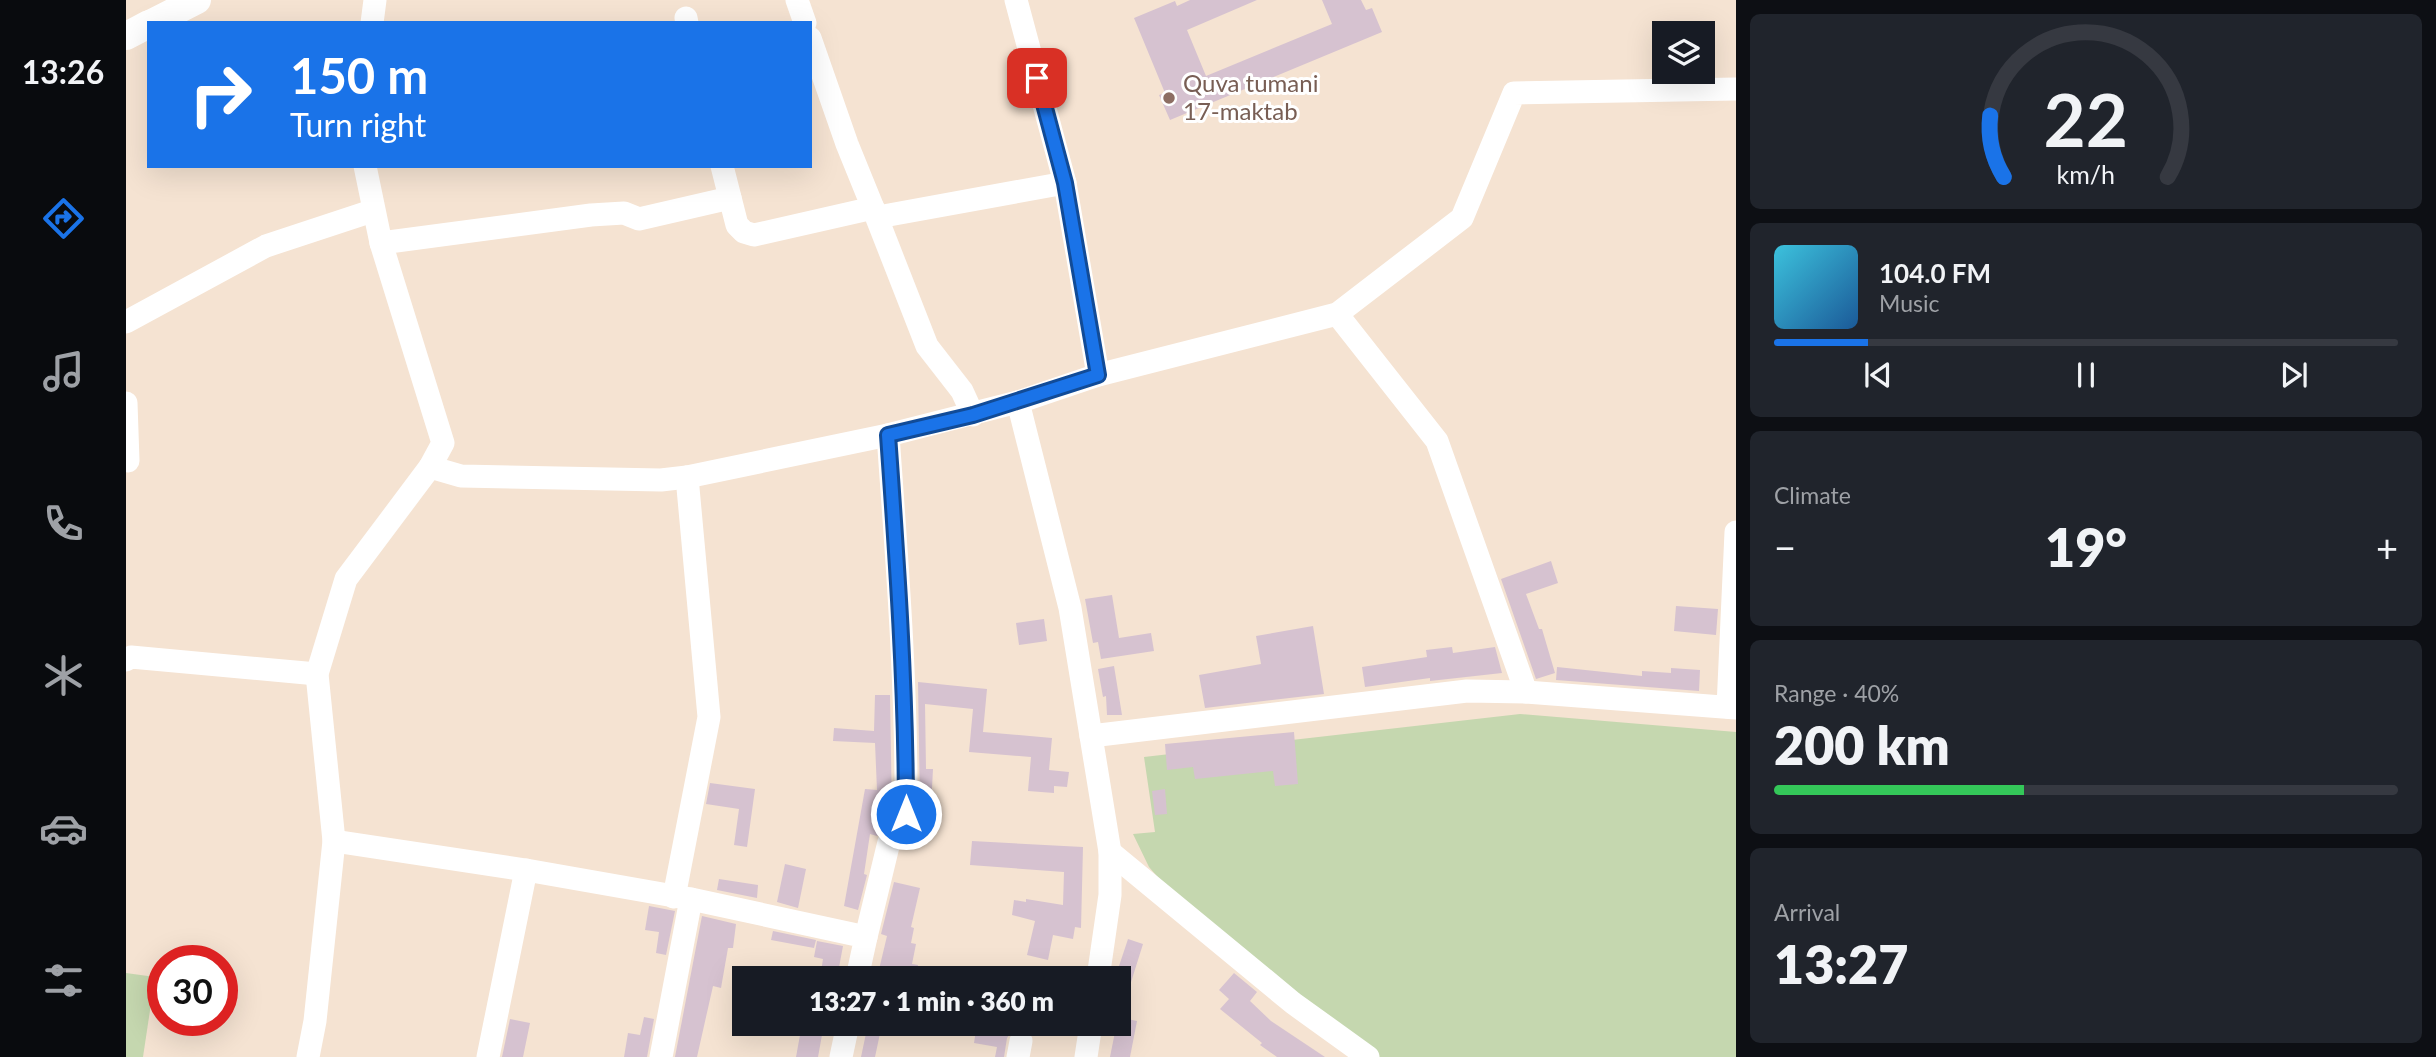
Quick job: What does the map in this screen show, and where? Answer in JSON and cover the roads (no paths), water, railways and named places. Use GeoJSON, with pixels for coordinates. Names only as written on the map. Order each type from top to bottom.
{"type":"FeatureCollection","features":[{"type":"Feature","properties":{"kind":"main road"},"geometry":{"type":"LineString","coordinates":[[156,21],[197,0]]}},
{"type":"Feature","properties":{"kind":"main road"},"geometry":{"type":"LineString","coordinates":[[126,36],[147,26]]}},
{"type":"Feature","properties":{"kind":"street"},"geometry":{"type":"LineString","coordinates":[[372,21],[376,0]]}},
{"type":"Feature","properties":{"kind":"street"},"geometry":{"type":"LineString","coordinates":[[797,0],[804,21]]}},
{"type":"Feature","properties":{"kind":"street"},"geometry":{"type":"LineString","coordinates":[[1016,0],[1065,183],[1098,375]]}},
{"type":"Feature","properties":{"kind":"street"},"geometry":{"type":"LineString","coordinates":[[812,43],[847,144],[927,346],[962,391],[973,415]]}},
{"type":"Feature","properties":{"kind":"street"},"geometry":{"type":"LineString","coordinates":[[430,467],[461,476],[662,480],[687,477],[973,415],[1098,375],[1337,314],[1462,218],[1514,93],[1736,89]]}},
{"type":"Feature","properties":{"kind":"street"},"geometry":{"type":"LineString","coordinates":[[307,1057],[315,1021],[334,841],[317,674],[346,579],[430,467],[443,443],[381,243],[372,211],[365,168]]}},
{"type":"Feature","properties":{"kind":"street"},"geometry":{"type":"LineString","coordinates":[[722,168],[737,225],[744,232],[754,235],[1065,183]]}},
{"type":"Feature","properties":{"kind":"street"},"geometry":{"type":"LineString","coordinates":[[381,243],[591,215],[624,213],[639,219],[730,198]]}},
{"type":"Feature","properties":{"kind":"street"},"geometry":{"type":"LineString","coordinates":[[126,322],[266,246],[372,211]]}},
{"type":"Feature","properties":{"kind":"street"},"geometry":{"type":"LineString","coordinates":[[1337,314],[1437,441],[1527,692]]}},
{"type":"Feature","properties":{"kind":"street"},"geometry":{"type":"LineString","coordinates":[[1018,402],[1070,608],[1110,852],[1110,895],[1100,966]]}},
{"type":"Feature","properties":{"kind":"street"},"geometry":{"type":"LineString","coordinates":[[126,403],[128,461]]}},
{"type":"Feature","properties":{"kind":"street"},"geometry":{"type":"LineString","coordinates":[[888,435],[901,610],[906,814]]}},
{"type":"Feature","properties":{"kind":"street"},"geometry":{"type":"LineString","coordinates":[[661,1057],[709,717],[687,477]]}},
{"type":"Feature","properties":{"kind":"street"},"geometry":{"type":"LineString","coordinates":[[1091,736],[1467,691],[1527,692],[1732,707],[1736,532]]}},
{"type":"Feature","properties":{"kind":"street"},"geometry":{"type":"LineString","coordinates":[[126,660],[131,657],[317,674]]}},
{"type":"Feature","properties":{"kind":"street"},"geometry":{"type":"LineString","coordinates":[[334,841],[526,870],[682,898],[866,937]]}},
{"type":"Feature","properties":{"kind":"street"},"geometry":{"type":"LineString","coordinates":[[860,966],[889,842]]}},
{"type":"Feature","properties":{"kind":"street"},"geometry":{"type":"LineString","coordinates":[[1110,852],[1293,1003],[1368,1057]]}},
{"type":"Feature","properties":{"kind":"street"},"geometry":{"type":"LineString","coordinates":[[488,1057],[526,870]]}},
{"type":"Feature","properties":{"kind":"street"},"geometry":{"type":"LineString","coordinates":[[841,1057],[845,1036]]}},
{"type":"Feature","properties":{"kind":"street"},"geometry":{"type":"LineString","coordinates":[[1086,1057],[1089,1036]]}},
{"type":"Feature","properties":{"kind":"place","name":"Quva tumani 17-maktab"},"geometry":{"type":"Point","coordinates":[1169,98]}}]}
